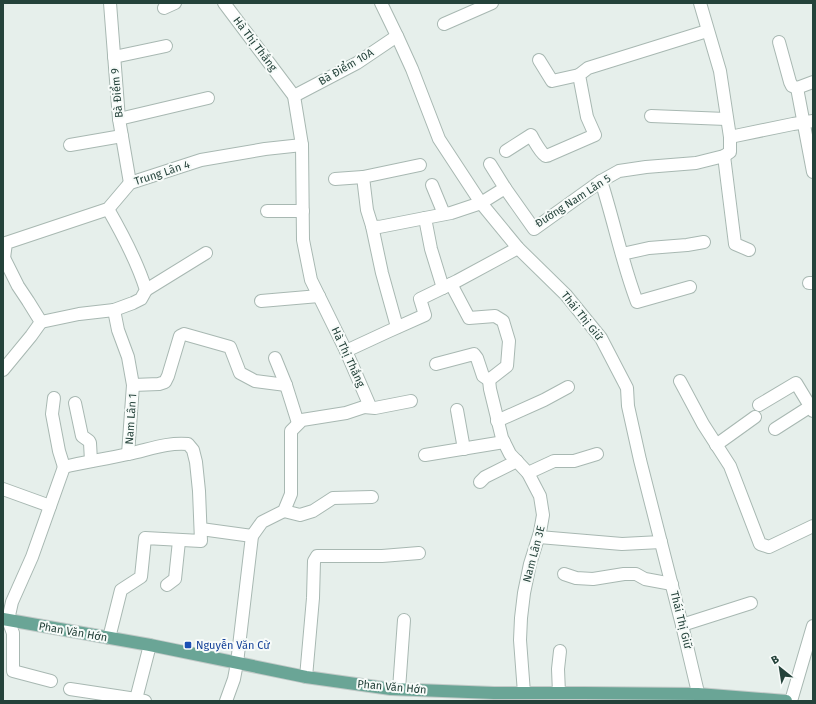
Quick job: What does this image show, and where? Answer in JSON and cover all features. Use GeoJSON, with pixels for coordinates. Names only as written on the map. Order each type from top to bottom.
{"type":"FeatureCollection","features":[{"type":"Feature","properties":{"kind":"main road","name":"Phan Văn Hớn"},"geometry":{"type":"LineString","coordinates":[[6,620],[150,645],[306,677],[391,689],[465,696],[494,693],[559,693],[583,697],[699,698],[786,701]]}},
{"type":"Feature","properties":{"kind":"street","name":"Bà Điểm 9"},"geometry":{"type":"LineString","coordinates":[[110,3],[119,119],[130,183]]}},
{"type":"Feature","properties":{"kind":"street","name":"Hà Thị Thắng"},"geometry":{"type":"LineString","coordinates":[[224,3],[294,96],[302,145],[303,240],[311,280],[346,351],[369,404],[364,407]]}},
{"type":"Feature","properties":{"kind":"street","name":"Thái Thị Giữ"},"geometry":{"type":"LineString","coordinates":[[380,3],[412,69],[439,139],[481,203],[518,248],[566,295],[601,338],[627,388],[628,406],[633,428],[699,698]]}},
{"type":"Feature","properties":{"kind":"street"},"geometry":{"type":"LineString","coordinates":[[444,24],[492,3]]}},
{"type":"Feature","properties":{"kind":"street"},"geometry":{"type":"LineString","coordinates":[[700,3],[720,71],[726,119],[730,137],[730,152],[724,156],[734,244],[749,250]]}},
{"type":"Feature","properties":{"kind":"street"},"geometry":{"type":"LineString","coordinates":[[539,60],[552,81],[579,75],[588,68],[707,31]]}},
{"type":"Feature","properties":{"kind":"street","name":"Bà Điểm 10A"},"geometry":{"type":"LineString","coordinates":[[294,96],[357,63],[397,36]]}},
{"type":"Feature","properties":{"kind":"street"},"geometry":{"type":"LineString","coordinates":[[780,42],[790,82],[792,86],[797,88],[808,122],[813,172]]}},
{"type":"Feature","properties":{"kind":"street"},"geometry":{"type":"LineString","coordinates":[[114,57],[166,46]]}},
{"type":"Feature","properties":{"kind":"street"},"geometry":{"type":"LineString","coordinates":[[506,150],[530,135],[541,152],[546,156],[594,134],[587,117],[579,75]]}},
{"type":"Feature","properties":{"kind":"street"},"geometry":{"type":"LineString","coordinates":[[797,88],[813,82]]}},
{"type":"Feature","properties":{"kind":"street"},"geometry":{"type":"LineString","coordinates":[[119,119],[208,98]]}},
{"type":"Feature","properties":{"kind":"street"},"geometry":{"type":"LineString","coordinates":[[651,116],[726,119]]}},
{"type":"Feature","properties":{"kind":"street"},"geometry":{"type":"LineString","coordinates":[[730,137],[808,122]]}},
{"type":"Feature","properties":{"kind":"street"},"geometry":{"type":"LineString","coordinates":[[70,145],[122,136]]}},
{"type":"Feature","properties":{"kind":"street","name":"Trung Lân 4"},"geometry":{"type":"LineString","coordinates":[[108,209],[130,183],[202,160],[302,145]]}},
{"type":"Feature","properties":{"kind":"street","name":"Đường Nam Lân 5"},"geometry":{"type":"LineString","coordinates":[[490,164],[534,229],[601,181],[619,171],[696,163],[724,156]]}},
{"type":"Feature","properties":{"kind":"street"},"geometry":{"type":"LineString","coordinates":[[335,179],[363,177],[420,165]]}},
{"type":"Feature","properties":{"kind":"street"},"geometry":{"type":"LineString","coordinates":[[363,177],[367,210],[397,327]]}},
{"type":"Feature","properties":{"kind":"street"},"geometry":{"type":"LineString","coordinates":[[601,181],[631,287],[637,302],[690,287]]}},
{"type":"Feature","properties":{"kind":"street"},"geometry":{"type":"LineString","coordinates":[[432,185],[444,214]]}},
{"type":"Feature","properties":{"kind":"street"},"geometry":{"type":"LineString","coordinates":[[372,226],[451,213],[481,203],[505,188]]}},
{"type":"Feature","properties":{"kind":"street"},"geometry":{"type":"LineString","coordinates":[[41,322],[18,286],[4,258],[5,239],[108,209],[128,244],[142,276],[146,290]]}},
{"type":"Feature","properties":{"kind":"street"},"geometry":{"type":"LineString","coordinates":[[267,211],[303,211]]}},
{"type":"Feature","properties":{"kind":"street"},"geometry":{"type":"LineString","coordinates":[[425,218],[430,250],[447,286],[469,318],[496,316],[503,321],[509,341],[507,366],[489,380]]}},
{"type":"Feature","properties":{"kind":"street"},"geometry":{"type":"LineString","coordinates":[[622,254],[649,248],[704,242]]}},
{"type":"Feature","properties":{"kind":"street"},"geometry":{"type":"LineString","coordinates":[[346,351],[425,315],[420,298],[447,286],[518,248]]}},
{"type":"Feature","properties":{"kind":"street"},"geometry":{"type":"LineString","coordinates":[[3,370],[41,322],[79,314],[114,310],[133,303],[141,299],[146,290],[206,253]]}},
{"type":"Feature","properties":{"kind":"street"},"geometry":{"type":"LineString","coordinates":[[261,302],[319,296]]}},
{"type":"Feature","properties":{"kind":"street","name":"Nam Lân 1"},"geometry":{"type":"LineString","coordinates":[[64,467],[128,454],[134,385],[128,358],[118,330],[114,310]]}},
{"type":"Feature","properties":{"kind":"street"},"geometry":{"type":"LineString","coordinates":[[134,385],[159,384],[165,382],[180,336],[184,334],[230,346],[240,373],[255,381],[286,385]]}},
{"type":"Feature","properties":{"kind":"street","name":"Nam Lân 3E"},"geometry":{"type":"LineString","coordinates":[[436,364],[474,354],[476,355],[483,376],[489,380],[502,438],[510,454],[528,473],[540,496],[543,515],[539,537],[530,564],[521,618],[520,640],[524,693]]}},
{"type":"Feature","properties":{"kind":"street"},"geometry":{"type":"LineString","coordinates":[[275,358],[286,385],[298,424]]}},
{"type":"Feature","properties":{"kind":"street"},"geometry":{"type":"LineString","coordinates":[[759,405],[793,378],[812,409],[775,429]]}},
{"type":"Feature","properties":{"kind":"street"},"geometry":{"type":"LineString","coordinates":[[680,381],[703,424],[730,466],[760,544],[769,547],[813,526]]}},
{"type":"Feature","properties":{"kind":"street"},"geometry":{"type":"LineString","coordinates":[[497,421],[544,400],[568,387]]}},
{"type":"Feature","properties":{"kind":"street"},"geometry":{"type":"LineString","coordinates":[[51,682],[13,671],[13,633],[6,620],[12,602],[32,557],[64,467],[59,451],[52,414],[54,398]]}},
{"type":"Feature","properties":{"kind":"street"},"geometry":{"type":"LineString","coordinates":[[284,511],[291,494],[291,431],[302,420],[346,413],[364,407],[375,408],[411,401]]}},
{"type":"Feature","properties":{"kind":"street"},"geometry":{"type":"LineString","coordinates":[[75,403],[82,436],[90,443],[91,461]]}},
{"type":"Feature","properties":{"kind":"street"},"geometry":{"type":"LineString","coordinates":[[456,410],[464,449]]}},
{"type":"Feature","properties":{"kind":"street"},"geometry":{"type":"LineString","coordinates":[[716,444],[755,417]]}},
{"type":"Feature","properties":{"kind":"street"},"geometry":{"type":"LineString","coordinates":[[424,455],[504,442]]}},
{"type":"Feature","properties":{"kind":"street"},"geometry":{"type":"LineString","coordinates":[[110,638],[121,590],[141,577],[145,538],[201,541],[199,491],[194,450],[188,444],[180,443],[159,446],[128,454]]}},
{"type":"Feature","properties":{"kind":"street"},"geometry":{"type":"LineString","coordinates":[[528,473],[554,461],[574,461],[597,454]]}},
{"type":"Feature","properties":{"kind":"street"},"geometry":{"type":"LineString","coordinates":[[480,482],[485,477],[517,461]]}},
{"type":"Feature","properties":{"kind":"street"},"geometry":{"type":"LineString","coordinates":[[3,489],[50,506]]}},
{"type":"Feature","properties":{"kind":"street"},"geometry":{"type":"LineString","coordinates":[[226,701],[234,679],[237,663],[252,536],[262,522],[284,511],[300,514],[313,511],[332,498],[372,497]]}},
{"type":"Feature","properties":{"kind":"street"},"geometry":{"type":"LineString","coordinates":[[201,529],[252,536]]}},
{"type":"Feature","properties":{"kind":"street"},"geometry":{"type":"LineString","coordinates":[[539,537],[622,544],[661,542]]}},
{"type":"Feature","properties":{"kind":"street"},"geometry":{"type":"LineString","coordinates":[[167,585],[175,579],[179,541]]}},
{"type":"Feature","properties":{"kind":"street"},"geometry":{"type":"LineString","coordinates":[[306,677],[313,598],[314,561],[317,556],[382,556],[419,553]]}},
{"type":"Feature","properties":{"kind":"street"},"geometry":{"type":"LineString","coordinates":[[564,574],[576,578],[593,579],[624,574],[636,574],[672,584]]}},
{"type":"Feature","properties":{"kind":"street"},"geometry":{"type":"LineString","coordinates":[[682,625],[751,603]]}},
{"type":"Feature","properties":{"kind":"street"},"geometry":{"type":"LineString","coordinates":[[399,689],[404,620]]}},
{"type":"Feature","properties":{"kind":"street"},"geometry":{"type":"LineString","coordinates":[[790,701],[813,626]]}},
{"type":"Feature","properties":{"kind":"street"},"geometry":{"type":"LineString","coordinates":[[70,689],[140,700],[150,645]]}},
{"type":"Feature","properties":{"kind":"street"},"geometry":{"type":"LineString","coordinates":[[559,693],[558,669],[560,651]]}},
{"type":"Feature","properties":{"kind":"place","name":"Nguyễn Văn Cừ"},"geometry":{"type":"Point","coordinates":[188,645]}}]}
